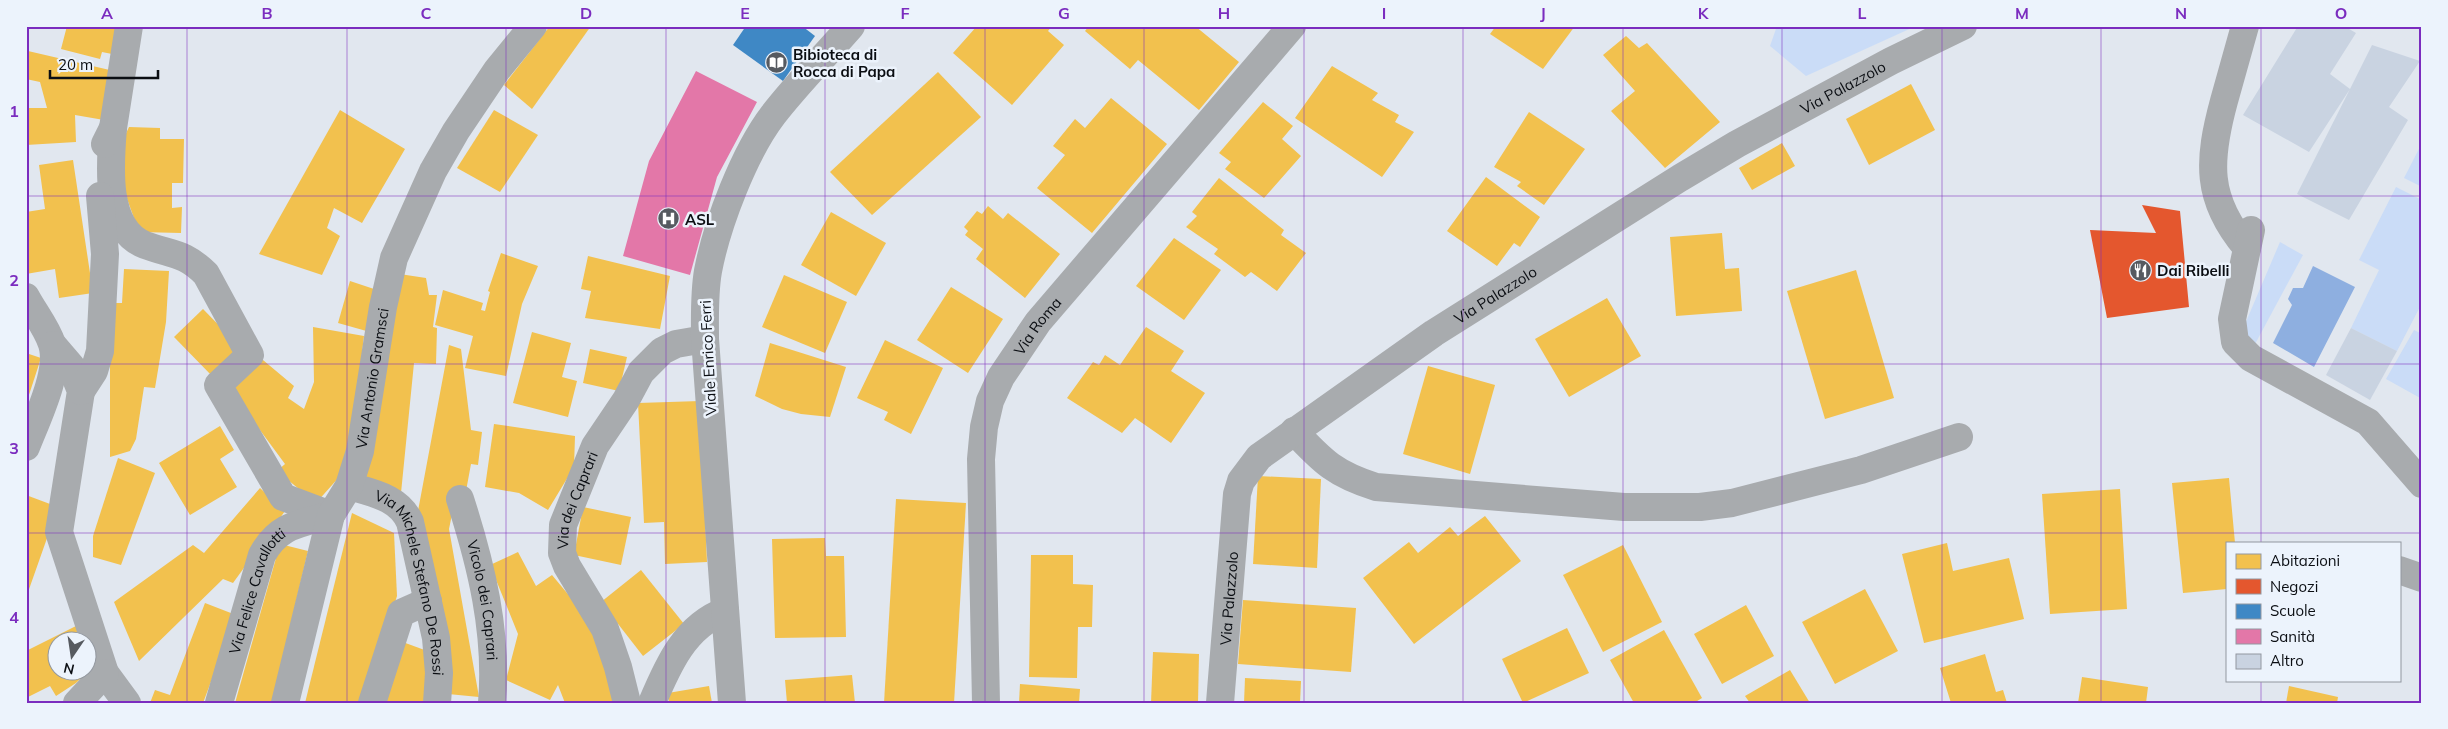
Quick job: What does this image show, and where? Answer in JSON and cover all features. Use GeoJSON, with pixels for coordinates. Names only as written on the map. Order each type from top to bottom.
{"type":"FeatureCollection","features":[{"type":"Feature","properties":{"kind":"street"},"geometry":{"type":"LineString","coordinates":[[129,26],[110,161],[115,208],[119,221],[134,239],[184,256],[196,263],[206,274],[250,355],[218,385],[282,497],[331,515]]}},
{"type":"Feature","properties":{"kind":"street","name":"Via Antonio Gramsci"},"geometry":{"type":"LineString","coordinates":[[285,703],[331,515],[349,486],[360,451],[383,306],[394,258],[433,171],[497,70],[533,26]]}},
{"type":"Feature","properties":{"kind":"street","name":"Viale Enrico Ferri"},"geometry":{"type":"LineString","coordinates":[[732,703],[705,339],[708,270],[723,220],[748,157],[774,114],[851,26]]}},
{"type":"Feature","properties":{"kind":"street","name":"Via Roma"},"geometry":{"type":"LineString","coordinates":[[986,703],[980,458],[986,414],[994,391],[1005,369],[1044,315],[1292,26]]}},
{"type":"Feature","properties":{"kind":"street","name":"Via Palazzolo"},"geometry":{"type":"LineString","coordinates":[[1220,703],[1237,494],[1240,481],[1252,464],[1267,450],[1434,333],[1680,178],[1737,144],[1963,26]]}},
{"type":"Feature","properties":{"kind":"street"},"geometry":{"type":"LineString","coordinates":[[2245,26],[2218,122],[2212,164],[2213,182],[2225,217],[2249,239],[2232,319],[2235,342],[2241,351],[2250,358],[2368,422],[2422,484]]}},
{"type":"Feature","properties":{"kind":"street"},"geometry":{"type":"LineString","coordinates":[[114,128],[107,139],[99,163],[106,254],[100,351],[94,371],[81,391],[59,532],[105,673],[127,703]]}},
{"type":"Feature","properties":{"kind":"street"},"geometry":{"type":"LineString","coordinates":[[26,297],[52,345],[71,366],[81,391]]}},
{"type":"Feature","properties":{"kind":"street","name":"Via dei Caprari"},"geometry":{"type":"LineString","coordinates":[[627,703],[618,667],[605,629],[567,566],[562,553],[563,525],[595,446],[626,400],[641,372],[662,351],[676,344],[705,339]]}},
{"type":"Feature","properties":{"kind":"street"},"geometry":{"type":"LineString","coordinates":[[26,447],[51,378],[54,360],[52,345]]}},
{"type":"Feature","properties":{"kind":"street"},"geometry":{"type":"LineString","coordinates":[[1294,431],[1324,462],[1338,473],[1376,487],[1660,509],[1732,504],[1861,470],[1959,437]]}},
{"type":"Feature","properties":{"kind":"street","name":"Via Michele Stefano De Rossi"},"geometry":{"type":"LineString","coordinates":[[349,486],[388,498],[406,512],[416,539],[438,656],[437,703]]}},
{"type":"Feature","properties":{"kind":"street","name":"Vicolo dei Caprari"},"geometry":{"type":"LineString","coordinates":[[460,498],[474,543],[484,587],[494,664],[492,703]]}},
{"type":"Feature","properties":{"kind":"street","name":"Via Felice Cavallotti"},"geometry":{"type":"LineString","coordinates":[[219,703],[262,555],[269,543],[285,528],[331,515]]}},
{"type":"Feature","properties":{"kind":"street"},"geometry":{"type":"LineString","coordinates":[[2400,570],[2422,578]]}},
{"type":"Feature","properties":{"kind":"street"},"geometry":{"type":"LineString","coordinates":[[372,703],[401,613],[428,601]]}},
{"type":"Feature","properties":{"kind":"street"},"geometry":{"type":"LineString","coordinates":[[652,703],[670,663],[682,645],[694,630],[709,617],[725,611]]}},
{"type":"Feature","properties":{"kind":"street"},"geometry":{"type":"LineString","coordinates":[[77,703],[105,673]]}},
{"type":"Feature","properties":{"kind":"shaded area"},"geometry":{"type":"Polygon","coordinates":[[[1777,26],[1916,26],[1806,76],[1770,46],[1777,26]]]}},
{"type":"Feature","properties":{"kind":"shaded area"},"geometry":{"type":"Polygon","coordinates":[[[2422,143],[2422,187],[2404,178],[2422,143]]]}},
{"type":"Feature","properties":{"kind":"shaded area"},"geometry":{"type":"Polygon","coordinates":[[[2396,187],[2422,200],[2422,303],[2397,351],[2351,328],[2379,270],[2359,260],[2396,187]]]}},
{"type":"Feature","properties":{"kind":"shaded area"},"geometry":{"type":"Polygon","coordinates":[[[2280,242],[2303,255],[2254,346],[2239,338],[2280,242]]]}},
{"type":"Feature","properties":{"kind":"shaded area"},"geometry":{"type":"Polygon","coordinates":[[[2414,330],[2422,334],[2422,399],[2386,379],[2414,330]]]}},
{"type":"Feature","properties":{"kind":"water"},"geometry":{"type":"Polygon","coordinates":[[[2313,266],[2355,287],[2314,367],[2273,343],[2292,305],[2288,299],[2293,288],[2303,288],[2313,266]]]}},
{"type":"Feature","properties":{"kind":"building: Abitazioni"},"geometry":{"type":"Polygon","coordinates":[[[67,26],[116,26],[117,55],[102,52],[100,59],[61,49],[67,26]]]}},
{"type":"Feature","properties":{"kind":"building: Abitazioni"},"geometry":{"type":"Polygon","coordinates":[[[550,26],[591,26],[532,109],[504,85],[550,26]]]}},
{"type":"Feature","properties":{"kind":"building: Abitazioni"},"geometry":{"type":"Polygon","coordinates":[[[977,26],[1052,26],[1048,31],[1064,45],[1012,105],[953,53],[977,26]]]}},
{"type":"Feature","properties":{"kind":"building: Abitazioni"},"geometry":{"type":"Polygon","coordinates":[[[1089,26],[1195,26],[1239,62],[1199,110],[1138,60],[1130,69],[1085,31],[1089,26]]]}},
{"type":"Feature","properties":{"kind":"building: Abitazioni"},"geometry":{"type":"Polygon","coordinates":[[[1496,26],[1575,26],[1543,69],[1490,34],[1496,26]]]}},
{"type":"Feature","properties":{"kind":"building: Abitazioni"},"geometry":{"type":"Polygon","coordinates":[[[1626,36],[1639,48],[1647,43],[1720,122],[1665,168],[1611,111],[1635,91],[1603,55],[1626,36]]]}},
{"type":"Feature","properties":{"kind":"building: Abitazioni"},"geometry":{"type":"Polygon","coordinates":[[[26,47],[28,51],[114,71],[104,120],[75,115],[76,142],[26,145],[26,108],[47,108],[40,82],[26,79],[26,47]]]}},
{"type":"Feature","properties":{"kind":"building: Abitazioni"},"geometry":{"type":"Polygon","coordinates":[[[1332,66],[1378,93],[1372,100],[1399,115],[1395,122],[1414,132],[1382,177],[1295,118],[1332,66]]]}},
{"type":"Feature","properties":{"kind":"building: Abitazioni"},"geometry":{"type":"Polygon","coordinates":[[[938,72],[981,117],[872,215],[830,172],[938,72]]]}},
{"type":"Feature","properties":{"kind":"building: Abitazioni"},"geometry":{"type":"Polygon","coordinates":[[[1911,84],[1935,130],[1869,165],[1846,119],[1911,84]]]}},
{"type":"Feature","properties":{"kind":"building: Abitazioni"},"geometry":{"type":"Polygon","coordinates":[[[1111,98],[1167,144],[1092,233],[1037,188],[1065,155],[1053,146],[1075,119],[1085,128],[1111,98]]]}},
{"type":"Feature","properties":{"kind":"building: Abitazioni"},"geometry":{"type":"Polygon","coordinates":[[[1263,102],[1293,126],[1282,139],[1301,156],[1264,198],[1225,169],[1231,162],[1219,153],[1263,102]]]}},
{"type":"Feature","properties":{"kind":"building: Abitazioni"},"geometry":{"type":"Polygon","coordinates":[[[340,110],[405,149],[362,223],[334,208],[327,228],[340,236],[322,275],[259,254],[340,110]]]}},
{"type":"Feature","properties":{"kind":"building: Abitazioni"},"geometry":{"type":"Polygon","coordinates":[[[494,110],[538,135],[500,192],[457,168],[494,110]]]}},
{"type":"Feature","properties":{"kind":"building: Abitazioni"},"geometry":{"type":"Polygon","coordinates":[[[1529,112],[1585,149],[1544,205],[1517,186],[1521,182],[1494,167],[1529,112]]]}},
{"type":"Feature","properties":{"kind":"building: Abitazioni"},"geometry":{"type":"Polygon","coordinates":[[[129,127],[160,128],[160,139],[184,139],[183,183],[172,183],[172,208],[182,207],[181,233],[139,232],[121,182],[122,142],[129,127]]]}},
{"type":"Feature","properties":{"kind":"building: Abitazioni"},"geometry":{"type":"Polygon","coordinates":[[[1782,143],[1795,166],[1752,190],[1739,168],[1782,143]]]}},
{"type":"Feature","properties":{"kind":"building: Abitazioni"},"geometry":{"type":"Polygon","coordinates":[[[73,160],[93,293],[59,298],[55,269],[26,274],[26,212],[45,209],[39,165],[73,160]]]}},
{"type":"Feature","properties":{"kind":"building: Abitazioni"},"geometry":{"type":"Polygon","coordinates":[[[1486,177],[1540,217],[1520,247],[1514,243],[1497,266],[1447,231],[1486,177]]]}},
{"type":"Feature","properties":{"kind":"building: Abitazioni"},"geometry":{"type":"Polygon","coordinates":[[[1219,178],[1284,230],[1281,235],[1306,253],[1277,291],[1251,272],[1245,277],[1214,254],[1218,249],[1186,227],[1197,216],[1192,212],[1219,178]]]}},
{"type":"Feature","properties":{"kind":"building: Abitazioni"},"geometry":{"type":"Polygon","coordinates":[[[988,206],[1003,219],[1008,213],[1060,254],[1025,298],[976,259],[983,249],[965,235],[968,231],[964,227],[977,211],[982,214],[988,206]]]}},
{"type":"Feature","properties":{"kind":"building: Abitazioni"},"geometry":{"type":"Polygon","coordinates":[[[831,212],[886,243],[856,296],[801,265],[831,212]]]}},
{"type":"Feature","properties":{"kind":"building: Abitazioni"},"geometry":{"type":"Polygon","coordinates":[[[1722,233],[1725,269],[1739,268],[1742,311],[1676,316],[1670,237],[1722,233]]]}},
{"type":"Feature","properties":{"kind":"building: Abitazioni"},"geometry":{"type":"Polygon","coordinates":[[[1174,238],[1221,270],[1184,320],[1136,286],[1174,238]]]}},
{"type":"Feature","properties":{"kind":"building: Abitazioni"},"geometry":{"type":"Polygon","coordinates":[[[501,253],[538,266],[522,304],[506,376],[465,368],[473,336],[435,325],[443,290],[483,303],[481,310],[485,311],[490,292],[488,291],[501,253]]]}},
{"type":"Feature","properties":{"kind":"building: Abitazioni"},"geometry":{"type":"Polygon","coordinates":[[[588,256],[670,276],[660,329],[585,318],[591,291],[581,289],[588,256]]]}},
{"type":"Feature","properties":{"kind":"building: Abitazioni"},"geometry":{"type":"Polygon","coordinates":[[[124,269],[169,271],[166,322],[155,388],[144,387],[136,439],[130,451],[110,457],[110,303],[122,303],[124,269]]]}},
{"type":"Feature","properties":{"kind":"building: Abitazioni"},"geometry":{"type":"Polygon","coordinates":[[[1856,270],[1894,398],[1825,419],[1787,291],[1856,270]]]}},
{"type":"Feature","properties":{"kind":"building: Abitazioni"},"geometry":{"type":"Polygon","coordinates":[[[393,273],[426,278],[429,295],[437,295],[433,327],[437,328],[436,364],[414,363],[401,493],[361,480],[393,273]]]}},
{"type":"Feature","properties":{"kind":"building: Abitazioni"},"geometry":{"type":"Polygon","coordinates":[[[784,275],[847,302],[825,353],[762,327],[784,275]]]}},
{"type":"Feature","properties":{"kind":"building: Abitazioni"},"geometry":{"type":"Polygon","coordinates":[[[350,281],[380,291],[370,332],[338,323],[350,281]]]}},
{"type":"Feature","properties":{"kind":"building: Abitazioni"},"geometry":{"type":"Polygon","coordinates":[[[951,287],[1003,319],[968,373],[917,340],[951,287]]]}},
{"type":"Feature","properties":{"kind":"building: Abitazioni"},"geometry":{"type":"Polygon","coordinates":[[[1607,298],[1641,356],[1569,397],[1535,339],[1607,298]]]}},
{"type":"Feature","properties":{"kind":"building: Abitazioni"},"geometry":{"type":"Polygon","coordinates":[[[203,309],[243,350],[214,378],[174,337],[203,309]]]}},
{"type":"Feature","properties":{"kind":"building: Abitazioni"},"geometry":{"type":"Polygon","coordinates":[[[313,327],[364,336],[349,466],[316,503],[277,471],[285,464],[229,388],[257,355],[294,386],[288,398],[304,409],[314,382],[313,327]]]}},
{"type":"Feature","properties":{"kind":"building: Abitazioni"},"geometry":{"type":"Polygon","coordinates":[[[1146,327],[1184,351],[1171,371],[1205,393],[1171,443],[1135,418],[1122,433],[1067,398],[1093,362],[1099,365],[1105,355],[1120,365],[1146,327]]]}},
{"type":"Feature","properties":{"kind":"building: Abitazioni"},"geometry":{"type":"Polygon","coordinates":[[[532,332],[571,343],[562,377],[577,381],[568,417],[513,403],[532,332]]]}},
{"type":"Feature","properties":{"kind":"building: Abitazioni"},"geometry":{"type":"Polygon","coordinates":[[[885,340],[943,368],[911,434],[884,420],[888,412],[857,398],[885,340]]]}},
{"type":"Feature","properties":{"kind":"building: Abitazioni"},"geometry":{"type":"Polygon","coordinates":[[[770,343],[846,367],[830,417],[801,414],[782,409],[755,396],[770,343]]]}},
{"type":"Feature","properties":{"kind":"building: Abitazioni"},"geometry":{"type":"Polygon","coordinates":[[[449,345],[461,349],[471,430],[482,432],[478,465],[471,464],[466,491],[457,490],[449,529],[479,697],[448,694],[415,527],[449,345]]]}},
{"type":"Feature","properties":{"kind":"building: Abitazioni"},"geometry":{"type":"Polygon","coordinates":[[[590,349],[627,357],[619,391],[583,383],[590,349]]]}},
{"type":"Feature","properties":{"kind":"building: Abitazioni"},"geometry":{"type":"Polygon","coordinates":[[[26,353],[41,358],[27,401],[26,401],[26,353]]]}},
{"type":"Feature","properties":{"kind":"building: Abitazioni"},"geometry":{"type":"Polygon","coordinates":[[[1428,366],[1495,385],[1470,474],[1403,454],[1428,366]]]}},
{"type":"Feature","properties":{"kind":"building: Abitazioni"},"geometry":{"type":"Polygon","coordinates":[[[700,401],[707,562],[665,564],[664,522],[644,523],[638,403],[700,401]]]}},
{"type":"Feature","properties":{"kind":"building: Abitazioni"},"geometry":{"type":"Polygon","coordinates":[[[494,424],[575,436],[574,467],[548,510],[519,493],[485,487],[494,424]]]}},
{"type":"Feature","properties":{"kind":"building: Abitazioni"},"geometry":{"type":"Polygon","coordinates":[[[220,426],[234,450],[220,459],[237,487],[190,515],[159,463],[220,426]]]}},
{"type":"Feature","properties":{"kind":"building: Abitazioni"},"geometry":{"type":"Polygon","coordinates":[[[118,458],[155,473],[121,565],[93,557],[93,536],[118,458]]]}},
{"type":"Feature","properties":{"kind":"building: Abitazioni"},"geometry":{"type":"Polygon","coordinates":[[[1258,476],[1321,479],[1317,568],[1253,564],[1258,476]]]}},
{"type":"Feature","properties":{"kind":"building: Abitazioni"},"geometry":{"type":"Polygon","coordinates":[[[2229,478],[2235,542],[2226,542],[2226,589],[2183,593],[2172,483],[2229,478]]]}},
{"type":"Feature","properties":{"kind":"building: Abitazioni"},"geometry":{"type":"Polygon","coordinates":[[[260,488],[285,511],[233,583],[223,579],[139,661],[114,602],[193,545],[204,553],[260,488]]]}},
{"type":"Feature","properties":{"kind":"building: Abitazioni"},"geometry":{"type":"Polygon","coordinates":[[[2120,489],[2127,609],[2050,614],[2042,494],[2120,489]]]}},
{"type":"Feature","properties":{"kind":"building: Abitazioni"},"geometry":{"type":"Polygon","coordinates":[[[26,495],[58,507],[27,595],[26,595],[26,495]]]}},
{"type":"Feature","properties":{"kind":"building: Abitazioni"},"geometry":{"type":"Polygon","coordinates":[[[896,499],[966,503],[954,703],[884,703],[896,499]]]}},
{"type":"Feature","properties":{"kind":"building: Abitazioni"},"geometry":{"type":"Polygon","coordinates":[[[583,507],[631,517],[621,565],[574,555],[583,507]]]}},
{"type":"Feature","properties":{"kind":"building: Abitazioni"},"geometry":{"type":"Polygon","coordinates":[[[352,513],[394,533],[397,596],[363,703],[305,703],[352,513]]]}},
{"type":"Feature","properties":{"kind":"building: Abitazioni"},"geometry":{"type":"Polygon","coordinates":[[[1485,516],[1521,561],[1414,644],[1363,578],[1409,542],[1418,553],[1450,527],[1458,536],[1485,516]]]}},
{"type":"Feature","properties":{"kind":"building: Abitazioni"},"geometry":{"type":"Polygon","coordinates":[[[825,538],[826,556],[844,556],[846,637],[775,638],[772,539],[825,538]]]}},
{"type":"Feature","properties":{"kind":"building: Abitazioni"},"geometry":{"type":"Polygon","coordinates":[[[1947,543],[1953,571],[2009,558],[2024,619],[1924,643],[1902,554],[1947,543]]]}},
{"type":"Feature","properties":{"kind":"building: Abitazioni"},"geometry":{"type":"Polygon","coordinates":[[[280,544],[308,551],[272,703],[235,703],[280,544]]]}},
{"type":"Feature","properties":{"kind":"building: Abitazioni"},"geometry":{"type":"Polygon","coordinates":[[[1623,545],[1662,622],[1603,652],[1563,575],[1623,545]]]}},
{"type":"Feature","properties":{"kind":"building: Abitazioni"},"geometry":{"type":"Polygon","coordinates":[[[518,552],[536,586],[552,575],[597,629],[616,703],[565,703],[558,685],[550,700],[506,680],[518,634],[490,565],[518,552]]]}},
{"type":"Feature","properties":{"kind":"building: Abitazioni"},"geometry":{"type":"Polygon","coordinates":[[[1031,555],[1073,555],[1073,584],[1093,585],[1092,627],[1078,627],[1077,678],[1029,677],[1031,555]]]}},
{"type":"Feature","properties":{"kind":"building: Abitazioni"},"geometry":{"type":"Polygon","coordinates":[[[641,570],[684,624],[643,656],[601,602],[641,570]]]}},
{"type":"Feature","properties":{"kind":"building: Abitazioni"},"geometry":{"type":"Polygon","coordinates":[[[1865,589],[1898,651],[1835,684],[1802,622],[1865,589]]]}},
{"type":"Feature","properties":{"kind":"building: Abitazioni"},"geometry":{"type":"Polygon","coordinates":[[[1243,600],[1356,608],[1351,672],[1238,664],[1243,600]]]}},
{"type":"Feature","properties":{"kind":"building: Abitazioni"},"geometry":{"type":"Polygon","coordinates":[[[205,603],[236,615],[203,703],[150,703],[155,690],[170,695],[205,603]]]}},
{"type":"Feature","properties":{"kind":"building: Abitazioni"},"geometry":{"type":"Polygon","coordinates":[[[1746,605],[1774,656],[1722,684],[1694,634],[1746,605]]]}},
{"type":"Feature","properties":{"kind":"building: Abitazioni"},"geometry":{"type":"Polygon","coordinates":[[[80,624],[82,632],[64,632],[80,624]]]}},
{"type":"Feature","properties":{"kind":"building: Abitazioni"},"geometry":{"type":"Polygon","coordinates":[[[1567,628],[1589,673],[1523,703],[1502,659],[1567,628]]]}},
{"type":"Feature","properties":{"kind":"building: Abitazioni"},"geometry":{"type":"Polygon","coordinates":[[[1664,630],[1702,698],[1694,703],[1634,703],[1610,660],[1664,630]]]}},
{"type":"Feature","properties":{"kind":"building: Abitazioni"},"geometry":{"type":"Polygon","coordinates":[[[48,640],[48,682],[77,682],[56,696],[50,686],[26,698],[26,651],[48,640]]]}},
{"type":"Feature","properties":{"kind":"building: Abitazioni"},"geometry":{"type":"Polygon","coordinates":[[[400,641],[430,652],[427,703],[383,703],[400,641]]]}},
{"type":"Feature","properties":{"kind":"building: Abitazioni"},"geometry":{"type":"Polygon","coordinates":[[[1153,652],[1199,654],[1198,703],[1151,703],[1153,652]]]}},
{"type":"Feature","properties":{"kind":"building: Abitazioni"},"geometry":{"type":"Polygon","coordinates":[[[1985,654],[1996,692],[2003,690],[2007,703],[1951,703],[1940,668],[1985,654]]]}},
{"type":"Feature","properties":{"kind":"building: Abitazioni"},"geometry":{"type":"Polygon","coordinates":[[[1790,670],[1810,703],[1750,703],[1745,696],[1790,670]]]}},
{"type":"Feature","properties":{"kind":"building: Abitazioni"},"geometry":{"type":"Polygon","coordinates":[[[852,675],[855,703],[787,703],[785,680],[852,675]]]}},
{"type":"Feature","properties":{"kind":"building: Abitazioni"},"geometry":{"type":"Polygon","coordinates":[[[2082,677],[2148,687],[2146,703],[2078,703],[2082,677]]]}},
{"type":"Feature","properties":{"kind":"building: Abitazioni"},"geometry":{"type":"Polygon","coordinates":[[[1245,678],[1301,681],[1300,703],[1244,703],[1245,678]]]}},
{"type":"Feature","properties":{"kind":"building: Abitazioni"},"geometry":{"type":"Polygon","coordinates":[[[1020,684],[1080,689],[1079,703],[1019,703],[1020,684]]]}},
{"type":"Feature","properties":{"kind":"building: Abitazioni"},"geometry":{"type":"Polygon","coordinates":[[[709,686],[712,703],[669,703],[668,693],[709,686]]]}},
{"type":"Feature","properties":{"kind":"building: Abitazioni"},"geometry":{"type":"Polygon","coordinates":[[[2289,686],[2338,697],[2337,703],[2286,703],[2289,686]]]}},
{"type":"Feature","properties":{"kind":"building: Negozi","name":"Dai Ribelli"},"geometry":{"type":"Polygon","coordinates":[[[2142,205],[2180,211],[2189,307],[2107,318],[2090,230],[2156,233],[2142,205]]]}},
{"type":"Feature","properties":{"kind":"building: Scuole","name":"Bibioteca di Rocca di Papa"},"geometry":{"type":"Polygon","coordinates":[[[746,26],[802,26],[815,36],[783,81],[733,45],[746,26]]]}},
{"type":"Feature","properties":{"kind":"building: Sanità"},"geometry":{"type":"Polygon","coordinates":[[[696,71],[757,102],[717,177],[690,275],[623,256],[649,161],[696,71]]]}},
{"type":"Feature","properties":{"kind":"building: Altro"},"geometry":{"type":"Polygon","coordinates":[[[2298,26],[2344,26],[2356,33],[2330,74],[2350,89],[2309,152],[2243,115],[2298,26]]]}},
{"type":"Feature","properties":{"kind":"building: Altro"},"geometry":{"type":"Polygon","coordinates":[[[2372,45],[2420,61],[2389,107],[2408,120],[2349,220],[2297,194],[2372,45]]]}},
{"type":"Feature","properties":{"kind":"building: Altro"},"geometry":{"type":"Polygon","coordinates":[[[2351,328],[2397,351],[2370,400],[2326,375],[2351,328]]]}},
{"type":"Feature","properties":{"kind":"place","name":"Bibioteca di Rocca di Papa"},"geometry":{"type":"Point","coordinates":[777,63]}},
{"type":"Feature","properties":{"kind":"place","name":"ASL"},"geometry":{"type":"Point","coordinates":[669,219]}},
{"type":"Feature","properties":{"kind":"place","name":"Dai Ribelli"},"geometry":{"type":"Point","coordinates":[2141,270]}}]}
